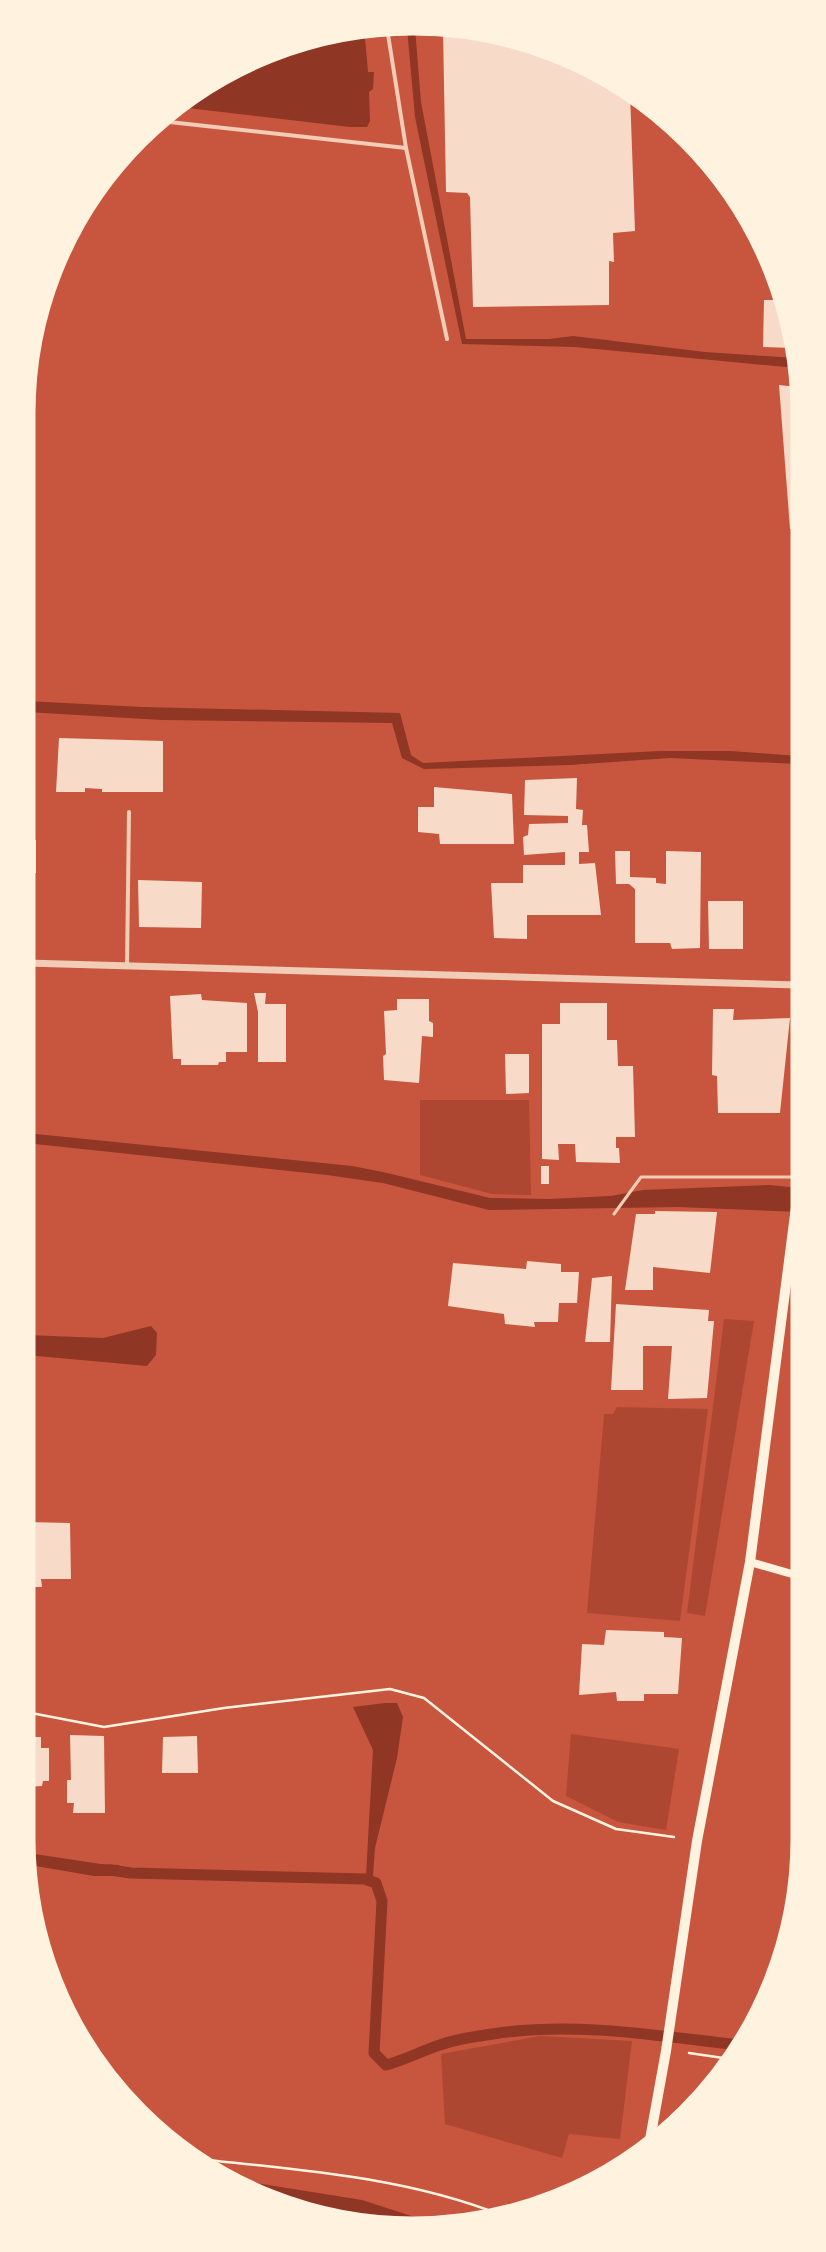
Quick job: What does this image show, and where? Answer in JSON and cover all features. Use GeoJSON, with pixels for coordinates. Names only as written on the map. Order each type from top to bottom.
{"type":"FeatureCollection","features":[{"type":"Feature","properties":{"kind":"main road"},"geometry":{"type":"LineString","coordinates":[[651,2135],[666,2051],[697,1841],[750,1562],[793,1223]]}},
{"type":"Feature","properties":{"kind":"main road"},"geometry":{"type":"LineString","coordinates":[[750,1562],[793,1574]]}},
{"type":"Feature","properties":{"kind":"street"},"geometry":{"type":"LineString","coordinates":[[389,34],[406,148],[447,339]]}},
{"type":"Feature","properties":{"kind":"street"},"geometry":{"type":"LineString","coordinates":[[170,121],[406,148]]}},
{"type":"Feature","properties":{"kind":"street"},"geometry":{"type":"LineString","coordinates":[[127,966],[129,812]]}},
{"type":"Feature","properties":{"kind":"street"},"geometry":{"type":"LineString","coordinates":[[33,964],[793,985]]}},
{"type":"Feature","properties":{"kind":"lane"},"geometry":{"type":"LineString","coordinates":[[614,1214],[641,1177],[793,1177]]}},
{"type":"Feature","properties":{"kind":"path"},"geometry":{"type":"LineString","coordinates":[[33,1713],[104,1727],[224,1708],[390,1689],[424,1698],[553,1802],[616,1829],[697,1841]]}},
{"type":"Feature","properties":{"kind":"path"},"geometry":{"type":"LineString","coordinates":[[666,2051],[723,2058]]}},
{"type":"Feature","properties":{"kind":"path"},"geometry":{"type":"LineString","coordinates":[[211,2160],[341,2174],[467,2202],[491,2211]]}},
{"type":"Feature","properties":{"kind":"shaded area"},"geometry":{"type":"Polygon","coordinates":[[[407,33],[415,33],[421,102],[466,339],[549,339],[573,336],[705,352],[789,358],[790,367],[575,347],[462,344],[415,117],[407,33]]]}},
{"type":"Feature","properties":{"kind":"shaded area"},"geometry":{"type":"Polygon","coordinates":[[[360,37],[365,38],[368,72],[374,72],[373,89],[369,92],[370,121],[367,127],[350,127],[187,108],[223,84],[268,62],[315,46],[360,37]]]}},
{"type":"Feature","properties":{"kind":"shaded area"},"geometry":{"type":"Polygon","coordinates":[[[33,701],[142,707],[400,713],[411,755],[423,763],[660,751],[731,751],[793,756],[793,764],[670,758],[570,765],[424,769],[402,758],[392,723],[162,720],[33,712],[33,701]]]}},
{"type":"Feature","properties":{"kind":"shaded area"},"geometry":{"type":"Polygon","coordinates":[[[420,1100],[529,1100],[531,1195],[492,1194],[420,1175],[420,1100]]]}},
{"type":"Feature","properties":{"kind":"shaded area"},"geometry":{"type":"Polygon","coordinates":[[[33,1134],[352,1166],[490,1198],[549,1199],[611,1196],[643,1190],[769,1185],[793,1187],[793,1212],[678,1207],[489,1210],[383,1183],[327,1175],[33,1144],[33,1134]]]}},
{"type":"Feature","properties":{"kind":"shaded area"},"geometry":{"type":"Polygon","coordinates":[[[724,1319],[754,1321],[705,1616],[687,1613],[724,1319]]]}},
{"type":"Feature","properties":{"kind":"shaded area"},"geometry":{"type":"Polygon","coordinates":[[[151,1326],[157,1333],[156,1355],[147,1366],[33,1356],[33,1335],[103,1338],[151,1326]]]}},
{"type":"Feature","properties":{"kind":"shaded area"},"geometry":{"type":"Polygon","coordinates":[[[617,1407],[708,1409],[680,1621],[587,1613],[604,1414],[613,1414],[617,1407]]]}},
{"type":"Feature","properties":{"kind":"shaded area"},"geometry":{"type":"Polygon","coordinates":[[[397,1703],[403,1717],[397,1758],[375,1848],[373,1876],[366,1876],[373,1750],[353,1707],[397,1703]]]}},
{"type":"Feature","properties":{"kind":"shaded area"},"geometry":{"type":"Polygon","coordinates":[[[571,1734],[679,1749],[666,1830],[618,1822],[566,1796],[571,1734]]]}},
{"type":"Feature","properties":{"kind":"shaded area"},"geometry":{"type":"Polygon","coordinates":[[[34,1854],[101,1864],[119,1865],[125,1876],[94,1876],[34,1866],[34,1854]]]}},
{"type":"Feature","properties":{"kind":"shaded area"},"geometry":{"type":"Polygon","coordinates":[[[540,2036],[632,2041],[620,2139],[569,2134],[562,2158],[445,2124],[441,2054],[540,2036]]]}},
{"type":"Feature","properties":{"kind":"shaded area"},"geometry":{"type":"Polygon","coordinates":[[[250,2182],[362,2200],[420,2219],[363,2216],[339,2212],[291,2199],[250,2182]]]}},
{"type":"Feature","properties":{"kind":"building"},"geometry":{"type":"Polygon","coordinates":[[[443,34],[487,40],[535,53],[581,72],[630,102],[635,231],[613,233],[614,262],[609,261],[609,305],[473,307],[470,197],[467,193],[446,192],[443,34]]]}},
{"type":"Feature","properties":{"kind":"building"},"geometry":{"type":"Polygon","coordinates":[[[764,300],[776,300],[787,348],[763,347],[764,300]]]}},
{"type":"Feature","properties":{"kind":"building"},"geometry":{"type":"Polygon","coordinates":[[[779,385],[792,386],[792,388],[793,529],[790,529],[779,385]]]}},
{"type":"Feature","properties":{"kind":"building"},"geometry":{"type":"Polygon","coordinates":[[[59,738],[163,741],[163,792],[102,792],[102,789],[85,788],[85,792],[56,792],[59,738]]]}},
{"type":"Feature","properties":{"kind":"building"},"geometry":{"type":"Polygon","coordinates":[[[577,778],[576,809],[583,810],[582,825],[587,825],[589,852],[579,852],[579,864],[595,863],[601,915],[527,915],[527,939],[494,938],[491,883],[523,883],[523,865],[565,865],[565,852],[524,855],[523,837],[528,835],[529,824],[568,823],[568,816],[524,815],[525,780],[577,778]]]}},
{"type":"Feature","properties":{"kind":"building"},"geometry":{"type":"Polygon","coordinates":[[[434,787],[512,794],[514,844],[440,844],[439,834],[418,832],[418,807],[434,807],[434,787]]]}},
{"type":"Feature","properties":{"kind":"building"},"geometry":{"type":"Polygon","coordinates":[[[33,840],[36,840],[36,873],[33,873],[33,840]]]}},
{"type":"Feature","properties":{"kind":"building"},"geometry":{"type":"Polygon","coordinates":[[[615,851],[630,851],[630,877],[656,878],[656,883],[666,884],[666,851],[701,852],[700,948],[672,949],[670,943],[635,943],[635,889],[629,884],[616,884],[615,851]]]}},
{"type":"Feature","properties":{"kind":"building"},"geometry":{"type":"Polygon","coordinates":[[[138,880],[202,882],[201,928],[139,927],[138,880]]]}},
{"type":"Feature","properties":{"kind":"building"},"geometry":{"type":"Polygon","coordinates":[[[708,901],[743,901],[743,949],[709,949],[708,901]]]}},
{"type":"Feature","properties":{"kind":"building"},"geometry":{"type":"Polygon","coordinates":[[[254,993],[266,993],[265,1004],[286,1004],[286,1062],[258,1062],[258,1012],[254,993]]]}},
{"type":"Feature","properties":{"kind":"building"},"geometry":{"type":"Polygon","coordinates":[[[201,994],[202,1000],[247,1003],[247,1052],[226,1052],[226,1062],[219,1062],[218,1065],[181,1065],[181,1059],[173,1059],[170,996],[201,994]]]}},
{"type":"Feature","properties":{"kind":"building"},"geometry":{"type":"Polygon","coordinates":[[[397,999],[429,999],[429,1021],[433,1023],[433,1037],[422,1036],[419,1083],[384,1080],[383,1056],[386,1054],[384,1011],[397,1010],[397,999]]]}},
{"type":"Feature","properties":{"kind":"building"},"geometry":{"type":"Polygon","coordinates":[[[560,1003],[607,1003],[607,1040],[617,1040],[618,1066],[633,1066],[635,1137],[616,1137],[616,1148],[619,1148],[620,1163],[576,1162],[575,1144],[558,1144],[559,1160],[542,1159],[542,1024],[560,1024],[560,1003]]]}},
{"type":"Feature","properties":{"kind":"building"},"geometry":{"type":"Polygon","coordinates":[[[713,1009],[734,1009],[733,1020],[790,1018],[780,1113],[718,1113],[717,1076],[712,1075],[713,1009]]]}},
{"type":"Feature","properties":{"kind":"building"},"geometry":{"type":"Polygon","coordinates":[[[505,1054],[529,1054],[529,1093],[506,1094],[505,1054]]]}},
{"type":"Feature","properties":{"kind":"building"},"geometry":{"type":"Polygon","coordinates":[[[541,1166],[549,1166],[549,1184],[541,1184],[541,1166]]]}},
{"type":"Feature","properties":{"kind":"building"},"geometry":{"type":"Polygon","coordinates":[[[655,1211],[717,1212],[710,1273],[653,1267],[653,1290],[625,1290],[636,1214],[655,1214],[655,1211]]]}},
{"type":"Feature","properties":{"kind":"building"},"geometry":{"type":"Polygon","coordinates":[[[527,1261],[561,1264],[561,1272],[579,1272],[577,1303],[559,1303],[558,1322],[534,1322],[535,1327],[505,1324],[504,1314],[448,1306],[453,1263],[526,1269],[527,1261]]]}},
{"type":"Feature","properties":{"kind":"building"},"geometry":{"type":"Polygon","coordinates":[[[612,1276],[610,1342],[585,1342],[592,1278],[612,1276]]]}},
{"type":"Feature","properties":{"kind":"building"},"geometry":{"type":"Polygon","coordinates":[[[616,1304],[709,1310],[708,1321],[714,1321],[707,1398],[668,1399],[672,1346],[643,1346],[643,1390],[611,1390],[616,1304]]]}},
{"type":"Feature","properties":{"kind":"building"},"geometry":{"type":"Polygon","coordinates":[[[33,1522],[70,1523],[71,1579],[41,1579],[42,1587],[33,1587],[33,1522]]]}},
{"type":"Feature","properties":{"kind":"building"},"geometry":{"type":"Polygon","coordinates":[[[606,1630],[664,1632],[664,1637],[682,1638],[678,1694],[644,1694],[644,1701],[617,1701],[616,1692],[579,1695],[582,1644],[604,1645],[606,1630]]]}},
{"type":"Feature","properties":{"kind":"building"},"geometry":{"type":"Polygon","coordinates":[[[70,1735],[104,1736],[105,1813],[73,1813],[74,1803],[67,1803],[67,1780],[71,1780],[70,1735]]]}},
{"type":"Feature","properties":{"kind":"building"},"geometry":{"type":"Polygon","coordinates":[[[197,1736],[198,1773],[162,1773],[163,1737],[197,1736]]]}},
{"type":"Feature","properties":{"kind":"building"},"geometry":{"type":"Polygon","coordinates":[[[33,1737],[41,1737],[41,1748],[49,1748],[49,1781],[43,1781],[42,1786],[33,1787],[33,1737]]]}},
{"type":"Feature","properties":{"kind":"waterway"},"geometry":{"type":"LineString","coordinates":[[110,1870],[131,1873],[365,1879],[376,1883],[382,1901],[374,2053],[386,2065],[400,2061],[433,2047],[454,2041],[499,2033],[529,2030],[559,2029],[649,2034],[733,2044]]}}]}
